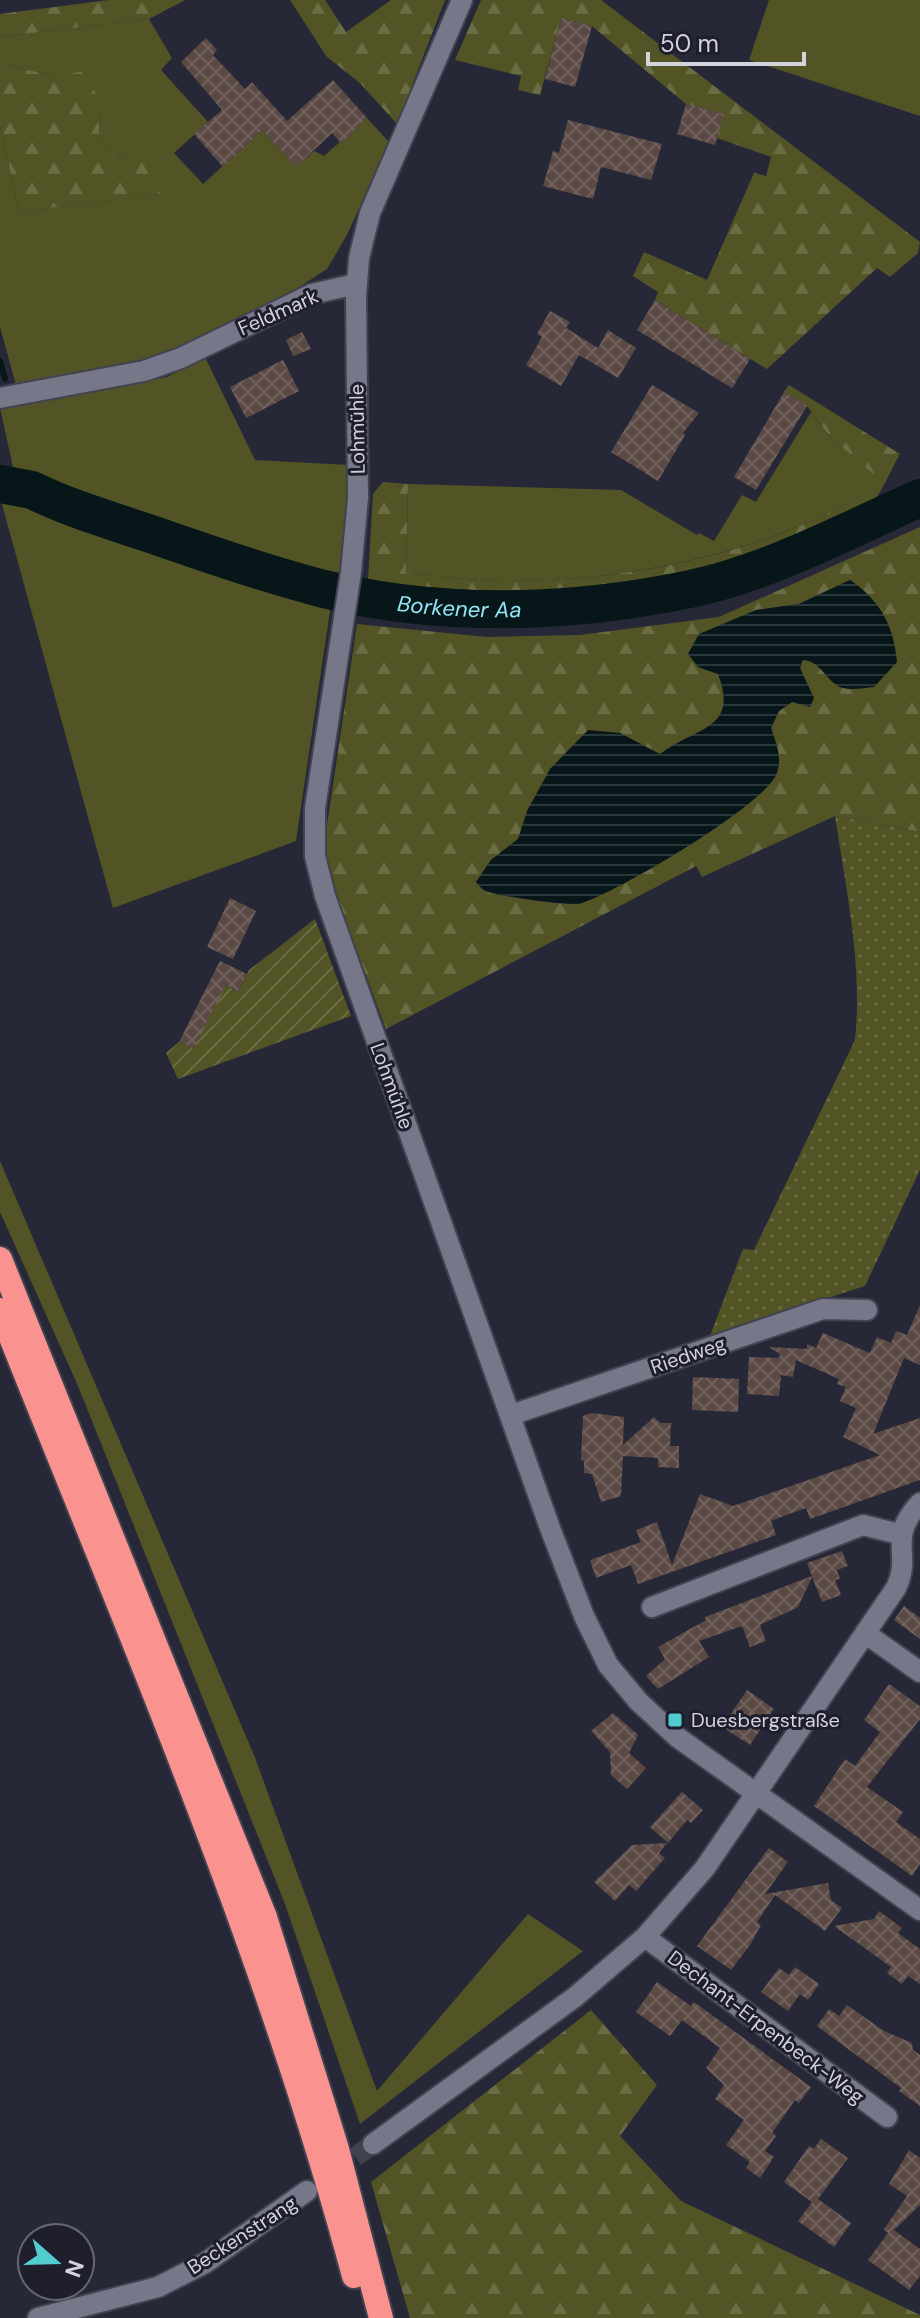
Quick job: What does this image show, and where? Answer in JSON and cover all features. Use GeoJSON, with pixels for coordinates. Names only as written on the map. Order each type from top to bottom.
{"type":"FeatureCollection","features":[{"type":"Feature","properties":{"kind":"highway"},"geometry":{"type":"LineString","coordinates":[[0,1259],[265,1917],[355,2214],[381,2318]]}},
{"type":"Feature","properties":{"kind":"highway"},"geometry":{"type":"LineString","coordinates":[[0,1310],[244,1921],[323,2160],[365,2318]]}},
{"type":"Feature","properties":{"kind":"highway"},"geometry":{"type":"LineString","coordinates":[[355,2214],[393,2318]]}},
{"type":"Feature","properties":{"kind":"street"},"geometry":{"type":"LineString","coordinates":[[356,284],[370,213],[462,0]]}},
{"type":"Feature","properties":{"kind":"street","name":"Feldmark"},"geometry":{"type":"LineString","coordinates":[[0,398],[144,371],[181,358],[312,294],[356,284]]}},
{"type":"Feature","properties":{"kind":"street","name":"Lohmühle"},"geometry":{"type":"LineString","coordinates":[[356,284],[358,498],[351,572],[315,808],[315,856],[344,956],[556,1543],[608,1665],[639,1702],[677,1737],[920,1910]]}},
{"type":"Feature","properties":{"kind":"street","name":"Riedweg"},"geometry":{"type":"LineString","coordinates":[[511,1415],[823,1309],[867,1310]]}},
{"type":"Feature","properties":{"kind":"street"},"geometry":{"type":"LineString","coordinates":[[373,2144],[575,1997],[645,1937],[705,1868],[901,1579],[899,1534],[920,1503]]}},
{"type":"Feature","properties":{"kind":"street"},"geometry":{"type":"LineString","coordinates":[[652,1607],[863,1525],[899,1534]]}},
{"type":"Feature","properties":{"kind":"street"},"geometry":{"type":"LineString","coordinates":[[865,1633],[920,1672]]}},
{"type":"Feature","properties":{"kind":"street","name":"Dechant-Erpenbeck-Weg"},"geometry":{"type":"LineString","coordinates":[[645,1937],[887,2117]]}},
{"type":"Feature","properties":{"kind":"street","name":"Beckenstrang"},"geometry":{"type":"LineString","coordinates":[[38,2318],[158,2287],[205,2263],[307,2191]]}},
{"type":"Feature","properties":{"kind":"green space"},"geometry":{"type":"Polygon","coordinates":[[[109,0],[185,0],[149,19],[0,37],[0,14],[109,0]]]}},
{"type":"Feature","properties":{"kind":"green space"},"geometry":{"type":"Polygon","coordinates":[[[290,0],[325,0],[346,32],[391,0],[445,0],[397,124],[360,83],[327,57],[290,0]]]}},
{"type":"Feature","properties":{"kind":"green space"},"geometry":{"type":"Polygon","coordinates":[[[481,0],[601,0],[920,242],[918,253],[890,277],[877,268],[767,369],[655,300],[658,292],[633,276],[644,252],[707,280],[754,173],[766,176],[771,157],[717,138],[723,114],[686,104],[592,26],[561,18],[540,95],[518,90],[521,76],[455,60],[481,0]]]}},
{"type":"Feature","properties":{"kind":"green space"},"geometry":{"type":"Polygon","coordinates":[[[769,0],[920,0],[920,116],[749,60],[769,0]]]}},
{"type":"Feature","properties":{"kind":"green space"},"geometry":{"type":"Polygon","coordinates":[[[149,19],[172,58],[161,70],[208,122],[174,153],[203,184],[262,130],[296,167],[314,151],[324,156],[367,118],[389,142],[347,235],[327,269],[293,291],[177,350],[141,363],[16,385],[0,327],[0,126],[19,212],[159,194],[136,152],[121,160],[99,136],[100,105],[58,77],[0,63],[0,37],[149,19]]]}},
{"type":"Feature","properties":{"kind":"green space"},"geometry":{"type":"Polygon","coordinates":[[[0,63],[58,77],[86,70],[100,105],[99,136],[121,160],[136,151],[160,194],[19,212],[0,126],[0,63]]]}},
{"type":"Feature","properties":{"kind":"green space"},"geometry":{"type":"Polygon","coordinates":[[[205,357],[255,460],[349,465],[351,493],[342,575],[305,567],[13,467],[0,408],[167,377],[205,357]]]}},
{"type":"Feature","properties":{"kind":"green space"},"geometry":{"type":"Polygon","coordinates":[[[789,385],[900,454],[878,495],[863,510],[749,554],[696,570],[642,581],[534,591],[424,587],[368,580],[373,494],[383,482],[408,484],[406,573],[509,581],[605,575],[704,557],[798,527],[883,482],[830,437],[807,406],[784,392],[789,385]]]}},
{"type":"Feature","properties":{"kind":"green space"},"geometry":{"type":"Polygon","coordinates":[[[811,412],[830,437],[884,482],[843,506],[799,526],[704,557],[606,575],[509,581],[406,573],[408,484],[621,490],[697,535],[699,533],[714,541],[742,495],[756,502],[811,412]]]}},
{"type":"Feature","properties":{"kind":"green space"},"geometry":{"type":"Polygon","coordinates":[[[0,497],[66,515],[238,578],[331,604],[296,841],[113,908],[0,497]]]}},
{"type":"Feature","properties":{"kind":"green space"},"geometry":{"type":"Polygon","coordinates":[[[920,527],[920,832],[835,816],[702,877],[696,866],[386,1029],[329,875],[325,838],[357,624],[487,637],[580,635],[719,617],[920,527]],[[850,580],[799,604],[756,610],[698,667],[718,674],[723,693],[719,717],[660,755],[620,733],[518,839],[491,860],[476,882],[492,893],[575,904],[626,882],[718,827],[765,789],[776,775],[779,763],[771,727],[779,711],[792,702],[803,659],[812,661],[840,687],[850,580]]]}},
{"type":"Feature","properties":{"kind":"green space"},"geometry":{"type":"Polygon","coordinates":[[[835,816],[920,832],[920,1170],[865,1286],[710,1336],[743,1249],[754,1250],[855,1040],[855,956],[835,816]]]}},
{"type":"Feature","properties":{"kind":"green space"},"geometry":{"type":"Polygon","coordinates":[[[315,919],[351,1016],[178,1079],[166,1053],[179,1042],[194,1048],[225,985],[238,992],[249,970],[315,919]]]}},
{"type":"Feature","properties":{"kind":"green space"},"geometry":{"type":"Polygon","coordinates":[[[0,1161],[254,1755],[377,2091],[528,1914],[583,1951],[360,2124],[285,1904],[78,1386],[0,1212],[0,1161]]]}},
{"type":"Feature","properties":{"kind":"green space"},"geometry":{"type":"Polygon","coordinates":[[[591,2010],[657,2085],[620,2136],[681,2201],[920,2315],[920,2318],[410,2318],[371,2182],[591,2010]]]}},
{"type":"Feature","properties":{"kind":"shaded area"},"geometry":{"type":"Polygon","coordinates":[[[850,580],[870,596],[884,615],[893,637],[897,662],[874,687],[852,689],[840,687],[819,667],[803,660],[799,666],[814,698],[810,707],[792,702],[779,711],[771,728],[779,757],[776,775],[744,807],[655,866],[582,903],[502,895],[485,890],[476,882],[491,860],[518,839],[527,811],[550,769],[588,730],[620,733],[660,754],[700,732],[719,717],[723,692],[718,674],[698,667],[688,654],[699,634],[756,610],[799,604],[850,580]]]}},
{"type":"Feature","properties":{"kind":"building"},"geometry":{"type":"Polygon","coordinates":[[[561,18],[592,26],[575,87],[545,79],[561,18]]]}},
{"type":"Feature","properties":{"kind":"building"},"geometry":{"type":"Polygon","coordinates":[[[206,38],[217,50],[213,55],[245,89],[252,82],[287,121],[333,80],[367,118],[341,143],[332,133],[296,167],[262,130],[223,167],[194,134],[222,110],[181,62],[206,38]]]}},
{"type":"Feature","properties":{"kind":"building"},"geometry":{"type":"Polygon","coordinates":[[[686,104],[724,114],[715,145],[677,134],[686,104]]]}},
{"type":"Feature","properties":{"kind":"building"},"geometry":{"type":"Polygon","coordinates":[[[568,120],[662,144],[651,180],[601,167],[593,199],[543,186],[553,151],[559,153],[568,120]]]}},
{"type":"Feature","properties":{"kind":"building"},"geometry":{"type":"Polygon","coordinates":[[[655,300],[750,359],[732,388],[637,330],[655,300]]]}},
{"type":"Feature","properties":{"kind":"building"},"geometry":{"type":"Polygon","coordinates":[[[550,311],[570,322],[566,328],[598,348],[608,330],[636,348],[618,378],[579,355],[561,386],[526,365],[542,337],[537,334],[550,311]]]}},
{"type":"Feature","properties":{"kind":"building"},"geometry":{"type":"Polygon","coordinates":[[[302,332],[311,349],[293,356],[286,340],[302,332]]]}},
{"type":"Feature","properties":{"kind":"building"},"geometry":{"type":"Polygon","coordinates":[[[283,360],[299,391],[246,418],[230,387],[283,360]]]}},
{"type":"Feature","properties":{"kind":"building"},"geometry":{"type":"Polygon","coordinates":[[[652,385],[699,413],[683,433],[685,435],[658,481],[611,452],[652,385]]]}},
{"type":"Feature","properties":{"kind":"building"},"geometry":{"type":"Polygon","coordinates":[[[784,392],[807,406],[756,490],[734,477],[784,392]]]}},
{"type":"Feature","properties":{"kind":"building"},"geometry":{"type":"Polygon","coordinates":[[[230,898],[256,911],[233,959],[207,947],[230,898]]]}},
{"type":"Feature","properties":{"kind":"building"},"geometry":{"type":"Polygon","coordinates":[[[220,961],[247,974],[238,992],[226,985],[194,1048],[179,1042],[220,961]]]}},
{"type":"Feature","properties":{"kind":"building"},"geometry":{"type":"Polygon","coordinates":[[[920,1305],[920,1365],[904,1358],[873,1434],[920,1418],[920,1480],[810,1519],[806,1508],[789,1514],[771,1521],[776,1535],[638,1584],[631,1565],[596,1578],[590,1560],[641,1542],[636,1530],[657,1522],[672,1565],[700,1494],[733,1506],[880,1455],[843,1437],[856,1408],[840,1401],[846,1387],[837,1384],[839,1379],[796,1360],[793,1377],[781,1375],[779,1396],[747,1394],[749,1357],[779,1358],[780,1354],[769,1347],[807,1349],[807,1344],[816,1348],[823,1333],[870,1353],[877,1337],[891,1343],[896,1331],[907,1335],[920,1305]]]}},
{"type":"Feature","properties":{"kind":"building"},"geometry":{"type":"Polygon","coordinates":[[[693,1377],[739,1379],[738,1412],[692,1410],[693,1377]]]}},
{"type":"Feature","properties":{"kind":"building"},"geometry":{"type":"Polygon","coordinates":[[[591,1413],[624,1417],[623,1445],[654,1417],[660,1423],[671,1423],[670,1446],[679,1446],[679,1468],[658,1467],[658,1458],[623,1456],[621,1496],[601,1502],[592,1474],[584,1473],[584,1461],[581,1460],[583,1416],[591,1413]]]}},
{"type":"Feature","properties":{"kind":"building"},"geometry":{"type":"Polygon","coordinates":[[[842,1551],[848,1566],[837,1570],[840,1579],[835,1580],[841,1595],[822,1602],[812,1577],[798,1607],[760,1625],[766,1641],[750,1647],[742,1626],[699,1641],[709,1657],[658,1689],[646,1676],[665,1659],[658,1647],[706,1620],[705,1617],[812,1576],[807,1563],[842,1551]]]}},
{"type":"Feature","properties":{"kind":"building"},"geometry":{"type":"Polygon","coordinates":[[[904,1606],[920,1618],[920,1639],[894,1620],[904,1606]]]}},
{"type":"Feature","properties":{"kind":"building"},"geometry":{"type":"Polygon","coordinates":[[[889,1684],[920,1706],[920,1719],[867,1787],[903,1812],[896,1822],[920,1839],[920,1864],[912,1876],[814,1806],[845,1759],[855,1766],[880,1732],[864,1720],[889,1684]]]}},
{"type":"Feature","properties":{"kind":"building"},"geometry":{"type":"Polygon","coordinates":[[[747,1690],[774,1709],[750,1745],[722,1727],[747,1690]]]}},
{"type":"Feature","properties":{"kind":"building"},"geometry":{"type":"Polygon","coordinates":[[[613,1713],[638,1735],[629,1753],[646,1768],[627,1789],[611,1775],[610,1752],[591,1731],[613,1713]]]}},
{"type":"Feature","properties":{"kind":"building"},"geometry":{"type":"Polygon","coordinates":[[[682,1792],[703,1810],[691,1823],[687,1820],[668,1843],[650,1827],[682,1792]]]}},
{"type":"Feature","properties":{"kind":"building"},"geometry":{"type":"Polygon","coordinates":[[[667,1843],[659,1853],[665,1858],[636,1891],[629,1885],[615,1901],[594,1882],[632,1845],[667,1843]]]}},
{"type":"Feature","properties":{"kind":"building"},"geometry":{"type":"Polygon","coordinates":[[[769,1848],[788,1862],[765,1894],[828,1883],[831,1900],[842,1908],[825,1931],[775,1895],[757,1922],[761,1925],[750,1945],[731,1970],[697,1946],[769,1848]]]}},
{"type":"Feature","properties":{"kind":"building"},"geometry":{"type":"Polygon","coordinates":[[[879,1911],[902,1928],[898,1933],[920,1949],[920,1984],[908,1976],[902,1984],[887,1973],[891,1967],[834,1926],[874,1919],[879,1911]]]}},
{"type":"Feature","properties":{"kind":"building"},"geometry":{"type":"Polygon","coordinates":[[[795,1967],[819,1984],[808,2000],[800,1994],[788,2011],[761,1992],[779,1968],[789,1975],[795,1967]]]}},
{"type":"Feature","properties":{"kind":"building"},"geometry":{"type":"Polygon","coordinates":[[[657,1982],[691,2006],[694,2002],[811,2087],[799,2103],[795,2100],[772,2133],[776,2136],[765,2151],[774,2157],[760,2178],[746,2168],[750,2162],[726,2145],[744,2120],[715,2099],[724,2085],[706,2068],[720,2048],[682,2020],[670,2036],[636,2012],[657,1982]]]}},
{"type":"Feature","properties":{"kind":"building"},"geometry":{"type":"Polygon","coordinates":[[[847,2005],[884,2031],[912,2043],[913,2050],[920,2055],[920,2106],[899,2091],[901,2088],[817,2026],[829,2009],[839,2016],[847,2005]]]}},
{"type":"Feature","properties":{"kind":"building"},"geometry":{"type":"Polygon","coordinates":[[[821,2139],[848,2158],[818,2199],[851,2223],[834,2247],[798,2221],[812,2202],[784,2182],[809,2146],[814,2149],[821,2139]]]}},
{"type":"Feature","properties":{"kind":"building"},"geometry":{"type":"Polygon","coordinates":[[[909,2150],[920,2158],[920,2205],[894,2230],[920,2249],[920,2276],[909,2290],[868,2260],[888,2233],[884,2229],[907,2196],[889,2184],[909,2150]]]}},
{"type":"Feature","properties":{"kind":"waterway"},"geometry":{"type":"LineString","coordinates":[[0,361],[5,379]]}},
{"type":"Feature","properties":{"kind":"waterway","name":"Borkener Aa"},"geometry":{"type":"LineString","coordinates":[[0,484],[32,490],[102,518],[324,589],[415,605],[507,609],[599,604],[720,582],[807,550],[920,498]]}},
{"type":"Feature","properties":{"kind":"tunnel"},"geometry":{"type":"LineString","coordinates":[[331,2175],[373,2144]]}},
{"type":"Feature","properties":{"kind":"place","name":"Duesbergstraße"},"geometry":{"type":"Point","coordinates":[675,1720]}}]}
